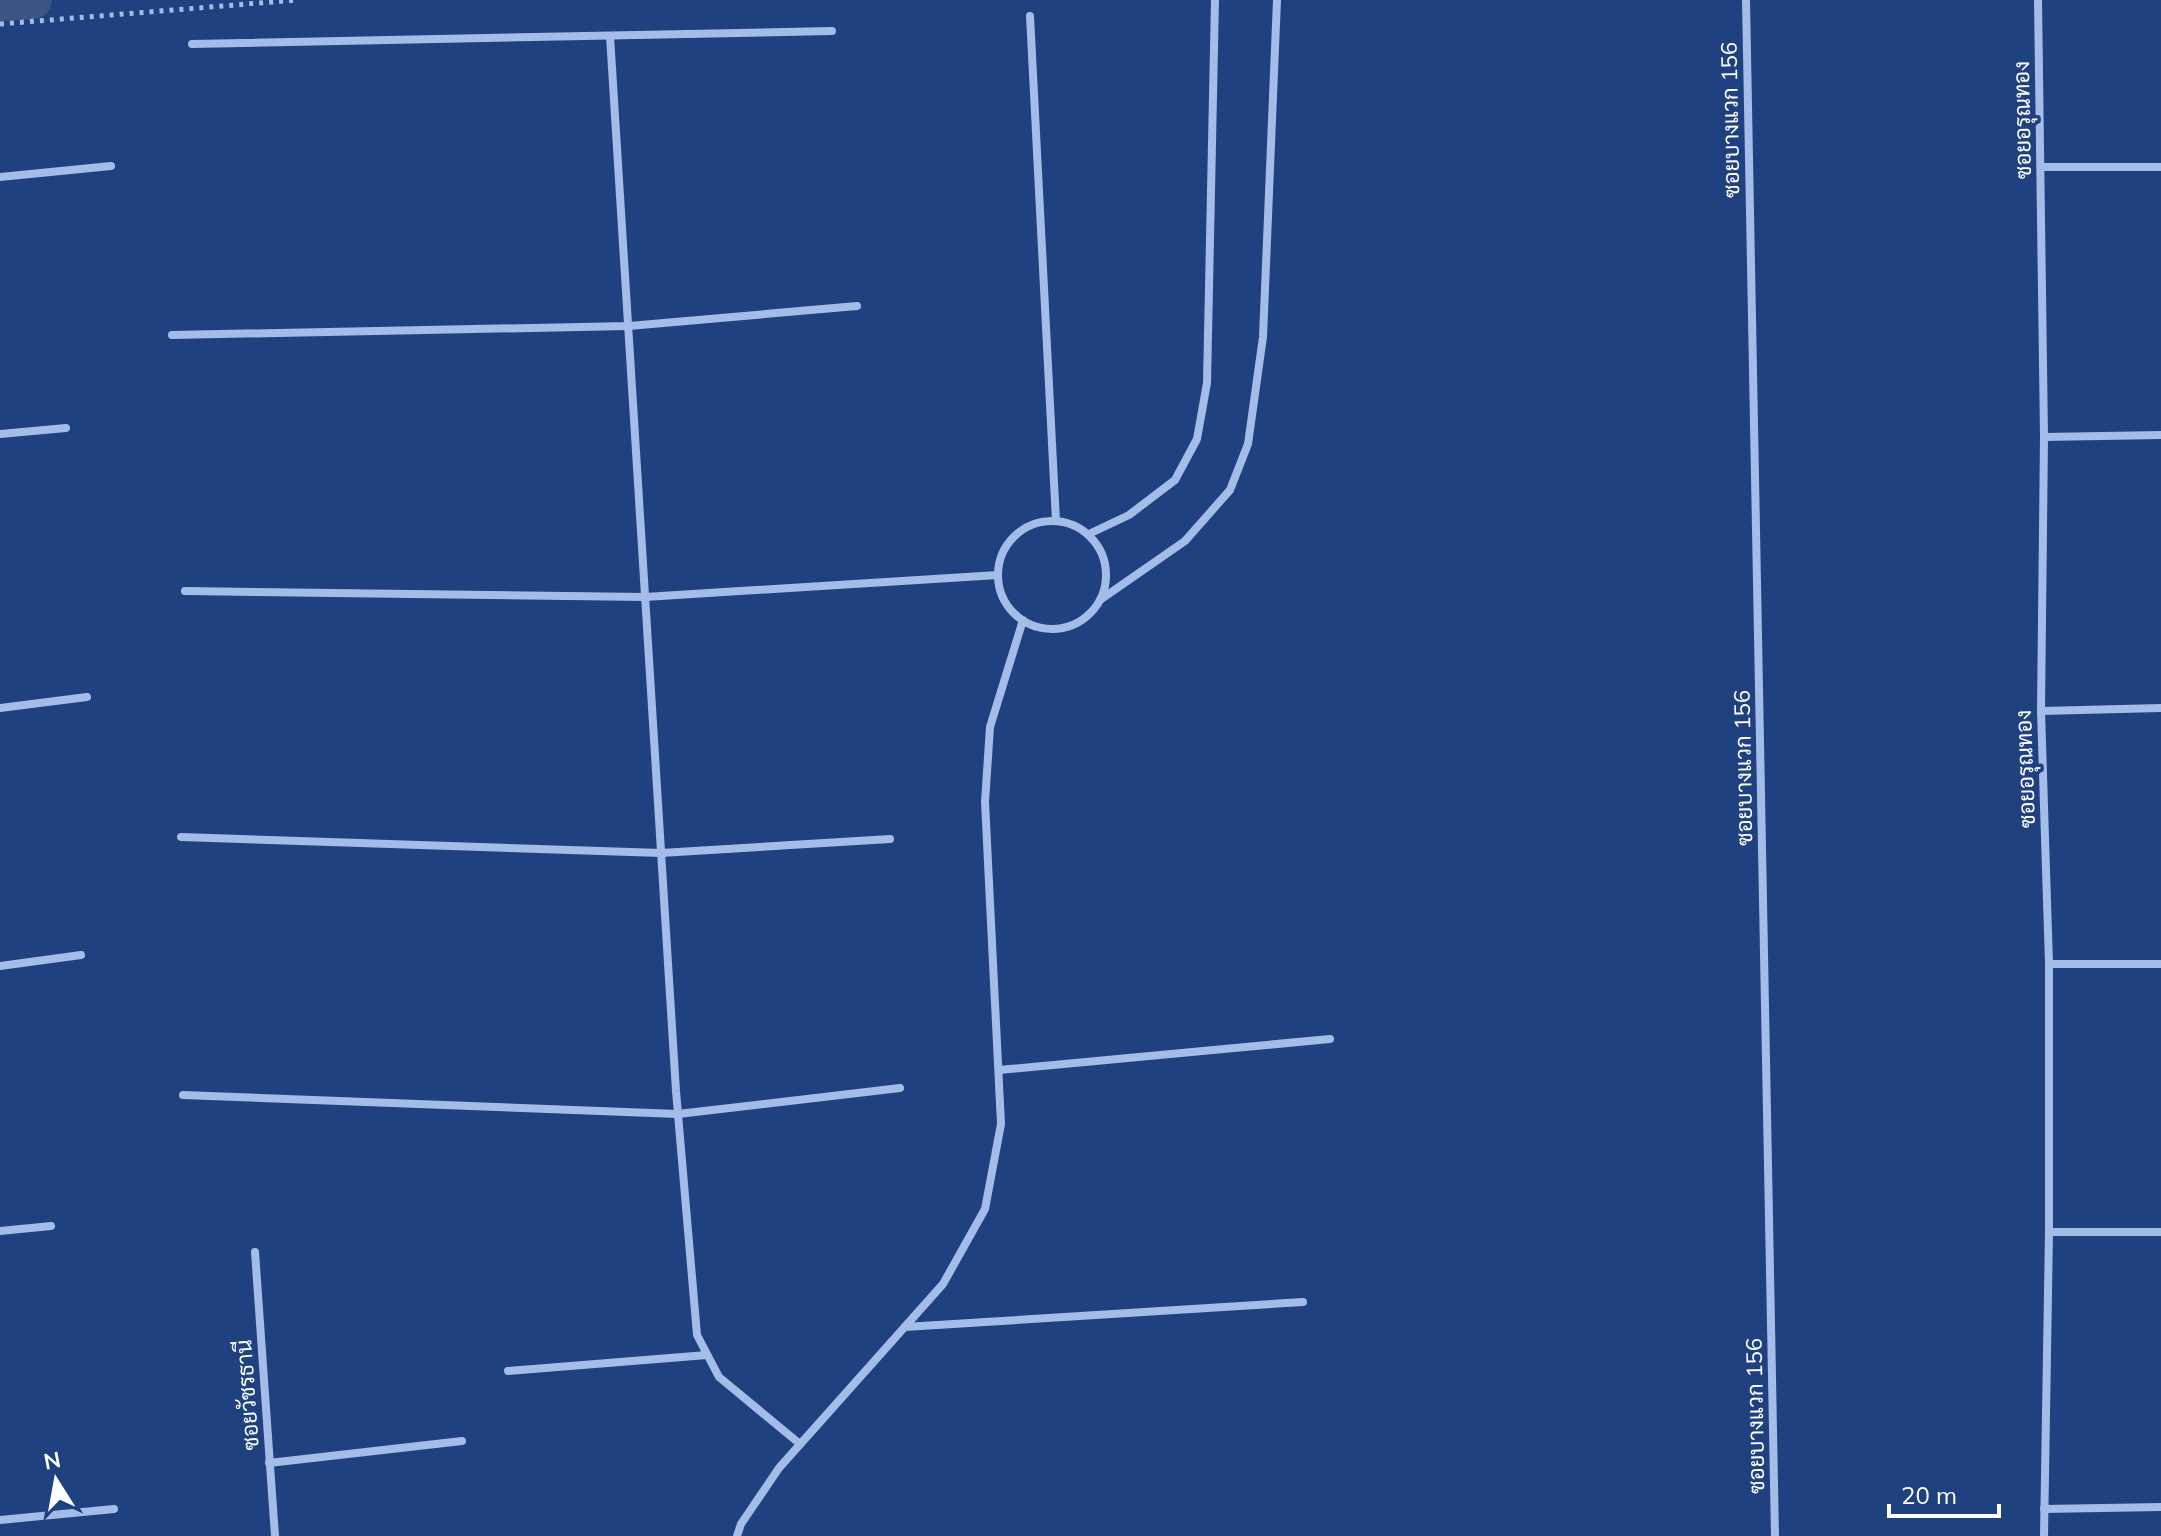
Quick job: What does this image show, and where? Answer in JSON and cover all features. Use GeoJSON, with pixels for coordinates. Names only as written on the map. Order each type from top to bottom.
{"type":"FeatureCollection","features":[{"type":"Feature","properties":{"kind":"street"},"geometry":{"type":"LineString","coordinates":[[1089,534],[1129,515],[1175,480],[1197,439],[1207,383],[1215,0]]}},
{"type":"Feature","properties":{"kind":"street"},"geometry":{"type":"LineString","coordinates":[[1100,600],[1185,541],[1230,490],[1248,444],[1263,337],[1277,0]]}},
{"type":"Feature","properties":{"kind":"street","name":"ซอยบางแวก 156"},"geometry":{"type":"LineString","coordinates":[[1746,0],[1775,1536]]}},
{"type":"Feature","properties":{"kind":"street","name":"ซอยอรุณทอง"},"geometry":{"type":"LineString","coordinates":[[2038,0],[2044,437],[2041,711],[2049,964],[2044,1536]]}},
{"type":"Feature","properties":{"kind":"street"},"geometry":{"type":"LineString","coordinates":[[1030,16],[1056,521]]}},
{"type":"Feature","properties":{"kind":"street"},"geometry":{"type":"LineString","coordinates":[[192,44],[832,31]]}},
{"type":"Feature","properties":{"kind":"street"},"geometry":{"type":"LineString","coordinates":[[610,36],[678,1114],[697,1335],[719,1377],[800,1444]]}},
{"type":"Feature","properties":{"kind":"street"},"geometry":{"type":"LineString","coordinates":[[0,177],[111,166]]}},
{"type":"Feature","properties":{"kind":"street"},"geometry":{"type":"LineString","coordinates":[[2041,167],[2161,167]]}},
{"type":"Feature","properties":{"kind":"street"},"geometry":{"type":"LineString","coordinates":[[172,335],[629,326],[857,306]]}},
{"type":"Feature","properties":{"kind":"street"},"geometry":{"type":"LineString","coordinates":[[0,434],[66,428]]}},
{"type":"Feature","properties":{"kind":"street"},"geometry":{"type":"LineString","coordinates":[[2044,437],[2161,435]]}},
{"type":"Feature","properties":{"kind":"street"},"geometry":{"type":"LineString","coordinates":[[1056,521],[1074,525],[1089,534],[1100,548],[1106,565],[1106,583],[1100,600],[1090,614],[1075,624],[1057,628],[1039,627],[1023,620],[1010,608],[1001,593],[998,575],[1001,557],[1009,542],[1022,530],[1038,522],[1056,521]]}},
{"type":"Feature","properties":{"kind":"street"},"geometry":{"type":"LineString","coordinates":[[185,591],[645,597],[998,575]]}},
{"type":"Feature","properties":{"kind":"street"},"geometry":{"type":"LineString","coordinates":[[737,1536],[741,1524],[771,1479],[943,1284],[985,1209],[1001,1124],[985,802],[990,727],[1023,620]]}},
{"type":"Feature","properties":{"kind":"street"},"geometry":{"type":"LineString","coordinates":[[0,708],[87,697]]}},
{"type":"Feature","properties":{"kind":"street"},"geometry":{"type":"LineString","coordinates":[[2041,711],[2161,708]]}},
{"type":"Feature","properties":{"kind":"street"},"geometry":{"type":"LineString","coordinates":[[181,837],[661,853],[890,839]]}},
{"type":"Feature","properties":{"kind":"street"},"geometry":{"type":"LineString","coordinates":[[0,966],[81,955]]}},
{"type":"Feature","properties":{"kind":"street"},"geometry":{"type":"LineString","coordinates":[[2049,964],[2161,964]]}},
{"type":"Feature","properties":{"kind":"street"},"geometry":{"type":"LineString","coordinates":[[999,1070],[1330,1039]]}},
{"type":"Feature","properties":{"kind":"street"},"geometry":{"type":"LineString","coordinates":[[183,1095],[678,1114],[900,1088]]}},
{"type":"Feature","properties":{"kind":"street"},"geometry":{"type":"LineString","coordinates":[[0,1231],[51,1226]]}},
{"type":"Feature","properties":{"kind":"street"},"geometry":{"type":"LineString","coordinates":[[2049,1232],[2161,1232]]}},
{"type":"Feature","properties":{"kind":"street","name":"ซอยวัชรธานี"},"geometry":{"type":"LineString","coordinates":[[255,1252],[275,1536]]}},
{"type":"Feature","properties":{"kind":"street"},"geometry":{"type":"LineString","coordinates":[[905,1327],[1303,1302]]}},
{"type":"Feature","properties":{"kind":"street"},"geometry":{"type":"LineString","coordinates":[[508,1371],[707,1355]]}},
{"type":"Feature","properties":{"kind":"street"},"geometry":{"type":"LineString","coordinates":[[269,1463],[462,1441]]}},
{"type":"Feature","properties":{"kind":"street"},"geometry":{"type":"LineString","coordinates":[[2044,1509],[2161,1507]]}},
{"type":"Feature","properties":{"kind":"street"},"geometry":{"type":"LineString","coordinates":[[0,1520],[114,1509]]}},
{"type":"Feature","properties":{"kind":"path"},"geometry":{"type":"LineString","coordinates":[[0,24],[297,0]]}},
{"type":"Feature","properties":{"kind":"waterway"},"geometry":{"type":"LineString","coordinates":[[0,2],[33,0]]}}]}
